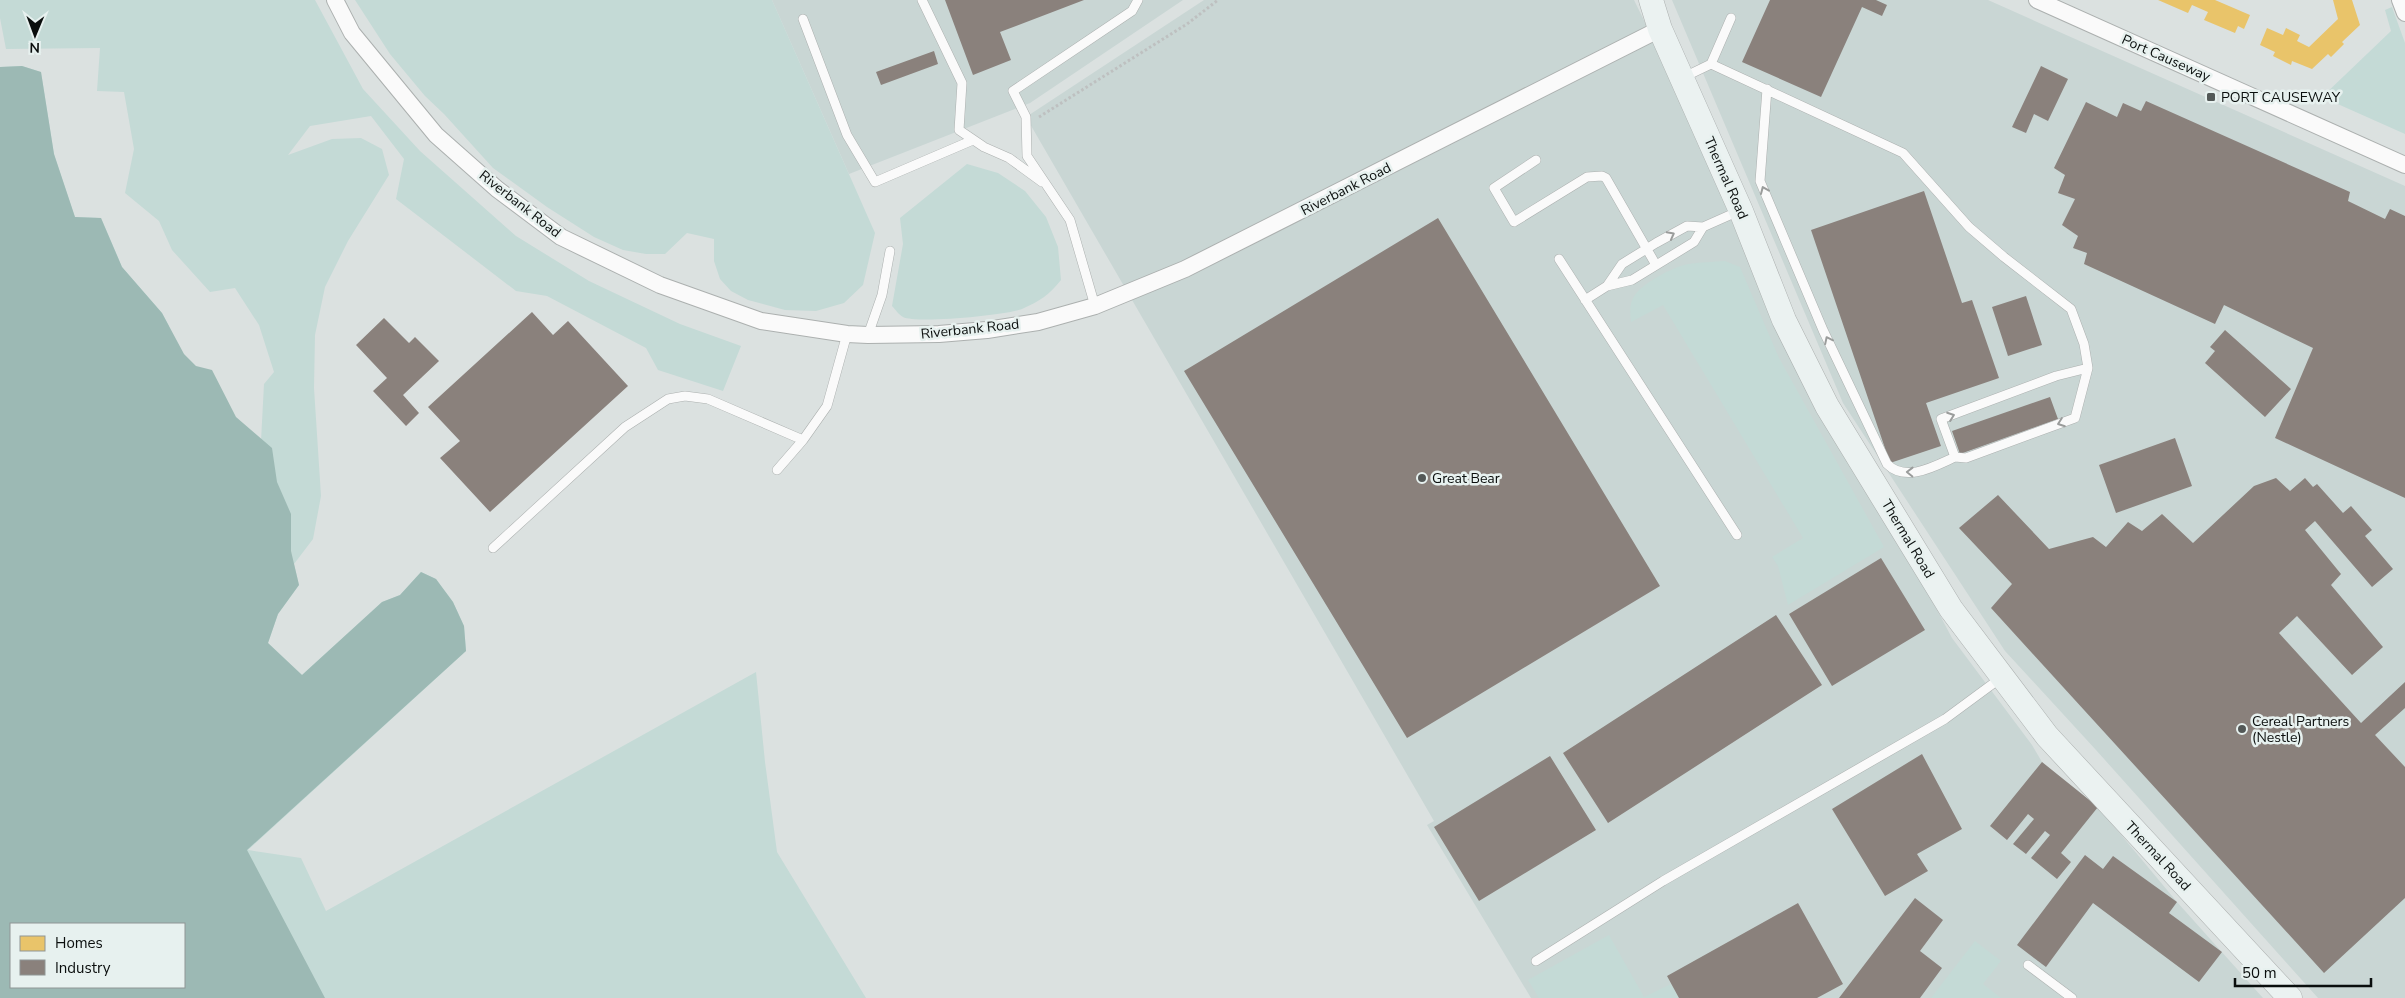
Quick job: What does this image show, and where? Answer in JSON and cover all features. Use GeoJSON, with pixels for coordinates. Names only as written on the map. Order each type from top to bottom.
{"type":"FeatureCollection","features":[{"type":"Feature","properties":{"kind":"street","name":"Riverbank Road"},"geometry":{"type":"LineString","coordinates":[[336,0],[352,33],[436,135],[497,189],[561,236],[660,285],[762,321],[847,334],[868,335],[939,334],[986,330],[1038,322],[1095,306],[1185,269],[1660,29]]}},
{"type":"Feature","properties":{"kind":"street","name":"Thermal Road"},"geometry":{"type":"LineString","coordinates":[[1650,0],[1660,29],[1741,211],[1784,320],[1826,406],[1951,610],[2047,736],[2290,998]]}},
{"type":"Feature","properties":{"kind":"street","name":"Port Causeway"},"geometry":{"type":"LineString","coordinates":[[2037,0],[2405,165]]}},
{"type":"Feature","properties":{"kind":"street"},"geometry":{"type":"LineString","coordinates":[[2400,0],[2405,14]]}},
{"type":"Feature","properties":{"kind":"lane"},"geometry":{"type":"LineString","coordinates":[[922,0],[962,83],[959,130],[1009,158],[1048,187]]}},
{"type":"Feature","properties":{"kind":"lane"},"geometry":{"type":"LineString","coordinates":[[1095,306],[1070,220],[1028,156],[1026,116],[1013,91],[1132,11],[1138,0]]}},
{"type":"Feature","properties":{"kind":"lane"},"geometry":{"type":"LineString","coordinates":[[1682,78],[1711,64],[1731,18]]}},
{"type":"Feature","properties":{"kind":"lane"},"geometry":{"type":"LineString","coordinates":[[803,19],[847,135],[875,182],[974,140]]}},
{"type":"Feature","properties":{"kind":"lane"},"geometry":{"type":"LineString","coordinates":[[1711,64],[1767,89],[1903,153],[1969,227],[2004,257],[2071,308],[2084,344],[2088,368],[2074,418],[1966,458],[1956,457],[1921,472],[1902,472],[1893,469],[1887,464],[1823,330],[1760,181],[1767,89]]}},
{"type":"Feature","properties":{"kind":"lane"},"geometry":{"type":"LineString","coordinates":[[1536,160],[1494,188],[1514,222],[1587,177],[1602,176],[1606,178],[1656,265]]}},
{"type":"Feature","properties":{"kind":"lane"},"geometry":{"type":"LineString","coordinates":[[1607,286],[1622,264],[1687,226],[1703,227],[1741,211]]}},
{"type":"Feature","properties":{"kind":"lane"},"geometry":{"type":"LineString","coordinates":[[1585,300],[1607,286],[1632,280],[1694,242],[1703,227]]}},
{"type":"Feature","properties":{"kind":"lane"},"geometry":{"type":"LineString","coordinates":[[868,335],[882,295],[890,251]]}},
{"type":"Feature","properties":{"kind":"lane"},"geometry":{"type":"LineString","coordinates":[[1559,258],[1737,535]]}},
{"type":"Feature","properties":{"kind":"lane"},"geometry":{"type":"LineString","coordinates":[[776,470],[804,440],[827,406],[847,334]]}},
{"type":"Feature","properties":{"kind":"lane"},"geometry":{"type":"LineString","coordinates":[[1956,457],[1941,420],[2056,376],[2088,368]]}},
{"type":"Feature","properties":{"kind":"lane"},"geometry":{"type":"LineString","coordinates":[[493,548],[624,427],[668,399],[685,396],[708,398],[804,440]]}},
{"type":"Feature","properties":{"kind":"lane"},"geometry":{"type":"LineString","coordinates":[[1536,961],[1656,886],[1944,719],[2003,676]]}},
{"type":"Feature","properties":{"kind":"lane"},"geometry":{"type":"LineString","coordinates":[[2028,965],[2072,998]]}},
{"type":"Feature","properties":{"kind":"path"},"geometry":{"type":"LineString","coordinates":[[1026,125],[1187,24],[1218,0]]}},
{"type":"Feature","properties":{"kind":"shaded area"},"geometry":{"type":"Polygon","coordinates":[[[0,0],[315,0],[363,89],[420,151],[516,236],[589,281],[680,324],[741,346],[723,391],[658,370],[646,348],[547,296],[516,291],[396,199],[404,159],[371,116],[310,126],[288,155],[332,139],[361,138],[382,149],[389,175],[348,241],[325,287],[315,335],[314,388],[321,496],[313,539],[294,564],[299,585],[278,614],[268,643],[302,675],[382,602],[400,595],[421,572],[436,579],[453,602],[464,626],[466,651],[248,850],[301,858],[326,911],[756,672],[777,852],[866,998],[197,998],[185,923],[0,67],[22,66],[41,72],[54,154],[75,217],[101,218],[122,267],[162,313],[169,326],[149,337],[260,460],[264,384],[274,372],[259,325],[235,288],[210,292],[172,250],[159,221],[125,193],[134,149],[124,92],[97,91],[100,48],[6,49],[0,18],[0,0]]]}},
{"type":"Feature","properties":{"kind":"shaded area"},"geometry":{"type":"Polygon","coordinates":[[[355,0],[772,0],[875,233],[863,285],[844,303],[816,311],[785,310],[748,300],[731,291],[720,279],[714,261],[714,239],[687,233],[665,254],[646,254],[623,250],[594,237],[547,207],[493,168],[425,96],[390,54],[355,0]]]}},
{"type":"Feature","properties":{"kind":"shaded area"},"geometry":{"type":"Polygon","coordinates":[[[772,0],[1183,0],[1030,103],[849,174],[772,0]]]}},
{"type":"Feature","properties":{"kind":"shaded area"},"geometry":{"type":"Polygon","coordinates":[[[1204,0],[1634,0],[1891,523],[1952,638],[2032,745],[2042,762],[2098,807],[2177,902],[2263,998],[1531,998],[1427,825],[1434,821],[1026,117],[1204,0]]]}},
{"type":"Feature","properties":{"kind":"shaded area"},"geometry":{"type":"Polygon","coordinates":[[[1672,0],[1988,0],[2405,186],[2405,998],[2318,998],[2005,651],[1843,403],[1672,0]]]}},
{"type":"Feature","properties":{"kind":"shaded area"},"geometry":{"type":"Polygon","coordinates":[[[2392,7],[2405,43],[2405,134],[2322,97],[2391,31],[2385,10],[2392,7]]]}},
{"type":"Feature","properties":{"kind":"shaded area"},"geometry":{"type":"Polygon","coordinates":[[[22,66],[41,72],[54,154],[75,217],[101,218],[122,267],[162,313],[184,354],[196,366],[212,370],[236,417],[272,448],[277,482],[291,514],[291,551],[299,585],[278,614],[268,643],[302,675],[382,602],[400,595],[421,572],[436,579],[453,602],[464,626],[466,651],[247,850],[325,998],[0,998],[0,67],[22,66]]]}},
{"type":"Feature","properties":{"kind":"shaded area"},"geometry":{"type":"Polygon","coordinates":[[[967,164],[998,173],[1025,191],[1046,217],[1058,247],[1061,280],[1048,294],[1022,309],[981,316],[943,319],[925,320],[903,317],[892,306],[903,244],[900,218],[967,164]]]}},
{"type":"Feature","properties":{"kind":"shaded area"},"geometry":{"type":"Polygon","coordinates":[[[1725,261],[1740,267],[1779,358],[1884,547],[1788,605],[1778,566],[1772,557],[1803,538],[1663,305],[1631,322],[1630,308],[1633,298],[1639,290],[1652,280],[1683,265],[1725,261]]]}},
{"type":"Feature","properties":{"kind":"shaded area"},"geometry":{"type":"Polygon","coordinates":[[[1609,935],[1644,997],[1671,984],[1679,998],[1539,998],[1528,980],[1609,935]]]}},
{"type":"Feature","properties":{"kind":"shaded area"},"geometry":{"type":"Polygon","coordinates":[[[1975,941],[2001,961],[1983,984],[2001,998],[1931,998],[1975,941]]]}},
{"type":"Feature","properties":{"kind":"building: Homes"},"geometry":{"type":"Polygon","coordinates":[[[2158,0],[2215,0],[2250,15],[2244,29],[2238,26],[2235,33],[2204,20],[2208,12],[2192,5],[2188,13],[2158,0]]]}},
{"type":"Feature","properties":{"kind":"building: Homes"},"geometry":{"type":"Polygon","coordinates":[[[2333,0],[2352,0],[2360,25],[2342,42],[2344,44],[2331,57],[2328,54],[2312,69],[2292,61],[2291,65],[2273,56],[2275,52],[2260,45],[2267,28],[2283,35],[2286,28],[2300,35],[2297,41],[2309,47],[2338,19],[2333,0]]]}},
{"type":"Feature","properties":{"kind":"building: Industry"},"geometry":{"type":"Polygon","coordinates":[[[945,0],[1084,0],[1000,32],[1011,60],[973,75],[945,0]]]}},
{"type":"Feature","properties":{"kind":"building: Industry"},"geometry":{"type":"Polygon","coordinates":[[[1770,0],[1876,0],[1887,5],[1882,16],[1862,7],[1821,97],[1742,62],[1770,0]]]}},
{"type":"Feature","properties":{"kind":"building: Industry"},"geometry":{"type":"Polygon","coordinates":[[[934,51],[938,64],[881,85],[876,72],[934,51]]]}},
{"type":"Feature","properties":{"kind":"building: Industry"},"geometry":{"type":"Polygon","coordinates":[[[2041,66],[2068,79],[2048,121],[2034,114],[2026,133],[2012,127],[2041,66]]]}},
{"type":"Feature","properties":{"kind":"building: Industry"},"geometry":{"type":"Polygon","coordinates":[[[2146,101],[2350,192],[2348,201],[2385,219],[2390,209],[2405,216],[2405,498],[2275,438],[2313,348],[2224,305],[2215,324],[2084,264],[2087,253],[2073,248],[2078,236],[2062,225],[2075,199],[2058,193],[2065,175],[2054,168],[2086,102],[2117,117],[2123,103],[2141,111],[2146,101]]]}},
{"type":"Feature","properties":{"kind":"building: Industry"},"geometry":{"type":"Polygon","coordinates":[[[1924,191],[1962,303],[1972,300],[1999,378],[1926,403],[1941,446],[1890,463],[1811,230],[1924,191]]]}},
{"type":"Feature","properties":{"kind":"building: Industry","name":"Great Bear"},"geometry":{"type":"Polygon","coordinates":[[[1438,218],[1660,586],[1407,738],[1184,371],[1438,218]]]}},
{"type":"Feature","properties":{"kind":"building: Industry"},"geometry":{"type":"Polygon","coordinates":[[[2026,296],[2042,345],[2008,356],[1992,307],[2026,296]]]}},
{"type":"Feature","properties":{"kind":"building: Industry"},"geometry":{"type":"Polygon","coordinates":[[[532,312],[553,335],[568,321],[628,386],[490,512],[440,458],[460,441],[428,407],[532,312]]]}},
{"type":"Feature","properties":{"kind":"building: Industry"},"geometry":{"type":"Polygon","coordinates":[[[384,318],[409,343],[415,337],[439,361],[403,395],[419,413],[406,426],[373,391],[387,378],[356,345],[384,318]]]}},
{"type":"Feature","properties":{"kind":"building: Industry"},"geometry":{"type":"Polygon","coordinates":[[[2225,330],[2291,389],[2265,417],[2205,363],[2215,351],[2210,347],[2225,330]]]}},
{"type":"Feature","properties":{"kind":"building: Industry"},"geometry":{"type":"Polygon","coordinates":[[[2050,397],[2058,419],[1960,454],[1952,431],[2050,397]]]}},
{"type":"Feature","properties":{"kind":"building: Industry"},"geometry":{"type":"Polygon","coordinates":[[[2175,438],[2192,486],[2116,513],[2099,465],[2175,438]]]}},
{"type":"Feature","properties":{"kind":"building: Industry","name":"Cereal Partners (Nestle)"},"geometry":{"type":"Polygon","coordinates":[[[2276,478],[2290,491],[2305,478],[2313,487],[2317,484],[2343,513],[2351,506],[2372,530],[2365,536],[2393,569],[2372,587],[2315,521],[2305,530],[2341,574],[2331,585],[2383,647],[2352,675],[2297,616],[2279,633],[2361,723],[2405,682],[2405,708],[2375,735],[2405,767],[2405,898],[2324,973],[1991,608],[2012,584],[1959,528],[1998,495],[2049,549],[2093,537],[2106,547],[2128,522],[2142,531],[2162,514],[2193,543],[2254,486],[2276,478]]]}},
{"type":"Feature","properties":{"kind":"building: Industry"},"geometry":{"type":"Polygon","coordinates":[[[1881,558],[1925,630],[1832,686],[1789,614],[1881,558]]]}},
{"type":"Feature","properties":{"kind":"building: Industry"},"geometry":{"type":"Polygon","coordinates":[[[1776,615],[1822,685],[1608,823],[1563,753],[1776,615]]]}},
{"type":"Feature","properties":{"kind":"building: Industry"},"geometry":{"type":"Polygon","coordinates":[[[1922,754],[1962,829],[1917,854],[1928,871],[1885,896],[1832,809],[1922,754]]]}},
{"type":"Feature","properties":{"kind":"building: Industry"},"geometry":{"type":"Polygon","coordinates":[[[1550,756],[1596,830],[1479,901],[1434,827],[1550,756]]]}},
{"type":"Feature","properties":{"kind":"building: Industry"},"geometry":{"type":"Polygon","coordinates":[[[2042,762],[2098,807],[2061,853],[2071,862],[2057,879],[2031,858],[2050,835],[2045,831],[2026,854],[2013,844],[2034,819],[2028,814],[2007,840],[1990,826],[2042,762]]]}},
{"type":"Feature","properties":{"kind":"building: Industry"},"geometry":{"type":"Polygon","coordinates":[[[2085,855],[2103,869],[2113,856],[2177,902],[2169,913],[2222,952],[2199,982],[2093,903],[2046,967],[2017,945],[2085,855]]]}},
{"type":"Feature","properties":{"kind":"building: Industry"},"geometry":{"type":"Polygon","coordinates":[[[1915,898],[1943,920],[1920,951],[1942,968],[1920,998],[1839,998],[1915,898]]]}},
{"type":"Feature","properties":{"kind":"building: Industry"},"geometry":{"type":"Polygon","coordinates":[[[1798,903],[1843,984],[1817,998],[1679,998],[1667,976],[1798,903]]]}},
{"type":"Feature","properties":{"kind":"place","name":"PORT CAUSEWAY"},"geometry":{"type":"Point","coordinates":[2211,97]}},
{"type":"Feature","properties":{"kind":"place","name":"Great Bear"},"geometry":{"type":"Point","coordinates":[1422,478]}},
{"type":"Feature","properties":{"kind":"place","name":"Cereal Partners (Nestle)"},"geometry":{"type":"Point","coordinates":[2242,729]}}]}
